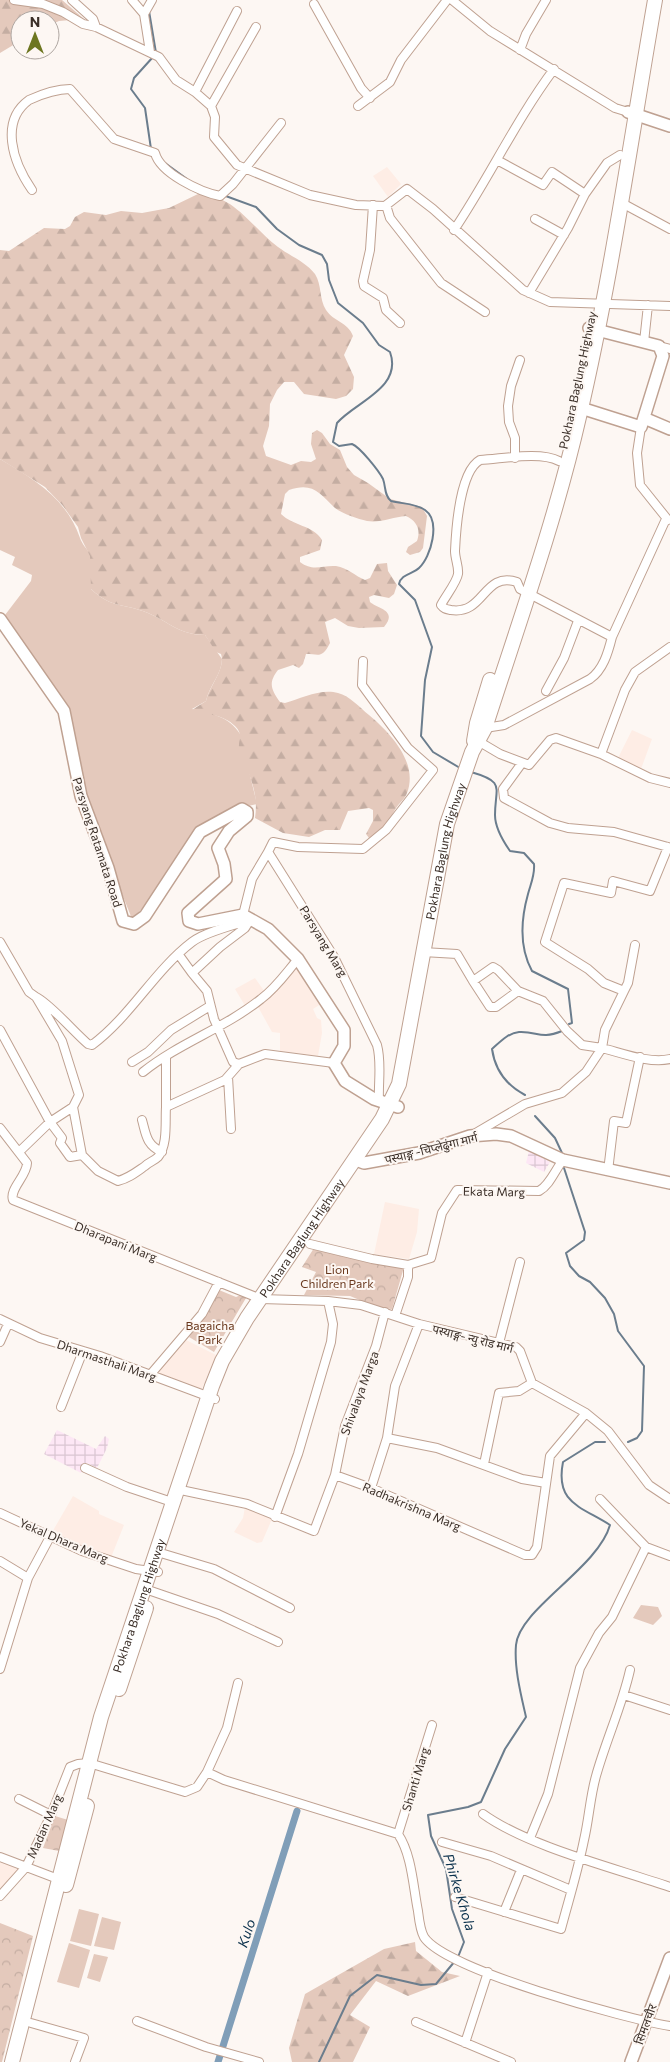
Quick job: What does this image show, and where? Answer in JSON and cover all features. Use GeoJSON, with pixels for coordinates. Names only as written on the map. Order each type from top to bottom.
{"type":"FeatureCollection","features":[{"type":"Feature","properties":{"kind":"highway","name":"Pokhara Baglung Highway"},"geometry":{"type":"LineString","coordinates":[[475,747],[477,723],[560,492],[581,408],[593,329],[620,202],[648,0]]}},
{"type":"Feature","properties":{"kind":"highway","name":"Pokhara Baglung Highway"},"geometry":{"type":"LineString","coordinates":[[598,303],[620,155],[655,0]]}},
{"type":"Feature","properties":{"kind":"highway","name":"Pokhara Baglung Highway"},"geometry":{"type":"LineString","coordinates":[[266,1299],[310,1244],[360,1162],[389,1104],[405,1092],[413,1060],[427,952],[460,793],[475,747],[485,728],[524,591],[593,329]]}},
{"type":"Feature","properties":{"kind":"highway","name":"Pokhara Baglung Highway"},"geometry":{"type":"LineString","coordinates":[[21,2062],[93,1764],[104,1708],[154,1571],[211,1398],[266,1299],[360,1162]]}},
{"type":"Feature","properties":{"kind":"highway","name":"Pokhara Baglung Highway"},"geometry":{"type":"LineString","coordinates":[[12,2062],[58,1880],[93,1764],[152,1592],[154,1571],[164,1554],[178,1494]]}},
{"type":"Feature","properties":{"kind":"street"},"geometry":{"type":"LineString","coordinates":[[14,0],[43,4],[83,24],[96,27],[159,57],[176,80],[195,92],[211,106],[215,117],[214,137],[237,165],[310,195],[356,205],[386,205],[407,189],[433,209],[454,230],[523,290],[550,302],[670,306]]}},
{"type":"Feature","properties":{"kind":"street"},"geometry":{"type":"LineString","coordinates":[[72,0],[94,18],[96,27]]}},
{"type":"Feature","properties":{"kind":"street"},"geometry":{"type":"LineString","coordinates":[[132,0],[144,14],[150,52]]}},
{"type":"Feature","properties":{"kind":"street"},"geometry":{"type":"LineString","coordinates":[[144,14],[152,0]]}},
{"type":"Feature","properties":{"kind":"street"},"geometry":{"type":"LineString","coordinates":[[358,106],[390,82],[400,60],[447,0]]}},
{"type":"Feature","properties":{"kind":"street"},"geometry":{"type":"LineString","coordinates":[[452,0],[490,31],[615,108],[670,126]]}},
{"type":"Feature","properties":{"kind":"street"},"geometry":{"type":"LineString","coordinates":[[520,50],[526,34],[546,0]]}},
{"type":"Feature","properties":{"kind":"street"},"geometry":{"type":"LineString","coordinates":[[314,4],[361,88],[370,98]]}},
{"type":"Feature","properties":{"kind":"street"},"geometry":{"type":"LineString","coordinates":[[195,92],[238,11]]}},
{"type":"Feature","properties":{"kind":"street"},"geometry":{"type":"LineString","coordinates":[[211,106],[256,27]]}},
{"type":"Feature","properties":{"kind":"street"},"geometry":{"type":"LineString","coordinates":[[454,230],[538,90],[554,69]]}},
{"type":"Feature","properties":{"kind":"street"},"geometry":{"type":"LineString","coordinates":[[32,190],[16,167],[6,143],[5,127],[7,116],[16,106],[45,93],[70,89],[114,139],[152,152],[157,160],[170,172],[206,193],[220,196],[233,184],[281,123]]}},
{"type":"Feature","properties":{"kind":"street"},"geometry":{"type":"LineString","coordinates":[[529,293],[564,235],[585,194],[606,163],[620,155]]}},
{"type":"Feature","properties":{"kind":"street"},"geometry":{"type":"LineString","coordinates":[[497,160],[543,185],[552,172],[585,194]]}},
{"type":"Feature","properties":{"kind":"street"},"geometry":{"type":"LineString","coordinates":[[620,202],[670,229]]}},
{"type":"Feature","properties":{"kind":"street"},"geometry":{"type":"LineString","coordinates":[[373,205],[370,250],[363,281],[364,286],[383,298],[386,310],[400,323]]}},
{"type":"Feature","properties":{"kind":"street"},"geometry":{"type":"LineString","coordinates":[[386,205],[390,218],[441,282],[485,312]]}},
{"type":"Feature","properties":{"kind":"street"},"geometry":{"type":"LineString","coordinates":[[535,219],[564,235]]}},
{"type":"Feature","properties":{"kind":"street"},"geometry":{"type":"LineString","coordinates":[[644,342],[648,305]]}},
{"type":"Feature","properties":{"kind":"street"},"geometry":{"type":"LineString","coordinates":[[485,728],[504,725],[594,676],[601,666],[612,637],[668,520],[640,485],[637,453],[642,422],[663,356],[664,347],[593,329]]}},
{"type":"Feature","properties":{"kind":"street"},"geometry":{"type":"LineString","coordinates":[[515,458],[515,438],[509,422],[508,406],[510,386],[520,360]]}},
{"type":"Feature","properties":{"kind":"street"},"geometry":{"type":"LineString","coordinates":[[581,408],[670,429]]}},
{"type":"Feature","properties":{"kind":"street"},"geometry":{"type":"LineString","coordinates":[[559,461],[550,456],[480,460],[473,464],[466,477],[455,553],[458,576],[441,605],[444,608],[461,611],[468,609],[502,579],[517,582],[524,591],[578,621],[612,637]]}},
{"type":"Feature","properties":{"kind":"street","name":"Parsyang Ratamata Road"},"geometry":{"type":"LineString","coordinates":[[0,619],[64,711],[81,796],[108,868],[123,921],[134,924],[145,916],[200,832],[230,814],[242,810],[246,812],[247,816],[229,831],[218,848],[224,864],[226,879],[188,913],[189,921],[198,924],[247,917]]}},
{"type":"Feature","properties":{"kind":"street"},"geometry":{"type":"LineString","coordinates":[[546,691],[564,658],[578,621]]}},
{"type":"Feature","properties":{"kind":"street"},"geometry":{"type":"LineString","coordinates":[[601,754],[622,698],[635,672],[670,647]]}},
{"type":"Feature","properties":{"kind":"street"},"geometry":{"type":"LineString","coordinates":[[192,973],[220,947],[245,928],[252,879],[273,842],[298,846],[363,849],[386,830],[433,770],[408,748],[362,685],[363,661]]}},
{"type":"Feature","properties":{"kind":"street"},"geometry":{"type":"LineString","coordinates":[[475,747],[529,765],[553,738],[601,754],[640,774],[670,783]]}},
{"type":"Feature","properties":{"kind":"street"},"geometry":{"type":"LineString","coordinates":[[522,763],[503,789],[504,798],[560,826],[614,832],[669,847],[650,891],[613,881],[611,893],[564,883],[546,934],[545,942],[588,969],[604,983],[624,991]]}},
{"type":"Feature","properties":{"kind":"street","name":"Parsyang Marg"},"geometry":{"type":"LineString","coordinates":[[268,852],[334,957],[377,1045],[380,1059],[378,1079],[389,1104]]}},
{"type":"Feature","properties":{"kind":"street"},"geometry":{"type":"LineString","coordinates":[[0,942],[30,992],[44,1000],[81,1038],[92,1045],[109,1031],[168,965],[193,941],[247,917]]}},
{"type":"Feature","properties":{"kind":"street"},"geometry":{"type":"LineString","coordinates":[[247,917],[268,929],[298,959],[344,1030],[344,1046],[334,1062]]}},
{"type":"Feature","properties":{"kind":"street"},"geometry":{"type":"LineString","coordinates":[[470,1136],[525,1104],[562,1093],[586,1072],[602,1048],[606,1030],[628,983],[636,945]]}},
{"type":"Feature","properties":{"kind":"street"},"geometry":{"type":"LineString","coordinates":[[427,952],[457,954],[490,1007],[496,1006],[518,991]]}},
{"type":"Feature","properties":{"kind":"street"},"geometry":{"type":"LineString","coordinates":[[179,955],[207,991],[217,1026],[233,1062],[239,1064]]}},
{"type":"Feature","properties":{"kind":"street"},"geometry":{"type":"LineString","coordinates":[[143,1072],[191,1040],[261,999],[278,984],[298,959]]}},
{"type":"Feature","properties":{"kind":"street"},"geometry":{"type":"LineString","coordinates":[[473,981],[493,967],[518,991],[543,1001],[566,1031],[582,1045],[640,1057],[670,1059]]}},
{"type":"Feature","properties":{"kind":"street"},"geometry":{"type":"LineString","coordinates":[[20,1151],[50,1122],[73,1107],[79,1095],[62,1041],[36,997]]}},
{"type":"Feature","properties":{"kind":"street"},"geometry":{"type":"LineString","coordinates":[[132,1062],[148,1052],[171,1030],[210,1006]]}},
{"type":"Feature","properties":{"kind":"street"},"geometry":{"type":"LineString","coordinates":[[0,1030],[50,1122],[62,1138],[60,1142],[69,1155],[82,1155]]}},
{"type":"Feature","properties":{"kind":"street"},"geometry":{"type":"LineString","coordinates":[[166,1107],[228,1078],[239,1064],[264,1054],[334,1062]]}},
{"type":"Feature","properties":{"kind":"street"},"geometry":{"type":"LineString","coordinates":[[73,1107],[76,1113],[77,1136],[82,1155],[98,1171],[118,1181],[129,1178],[147,1164],[156,1160],[162,1152],[166,1132],[166,1057]]}},
{"type":"Feature","properties":{"kind":"street"},"geometry":{"type":"LineString","coordinates":[[608,1171],[614,1121],[626,1123],[640,1057]]}},
{"type":"Feature","properties":{"kind":"street"},"geometry":{"type":"LineString","coordinates":[[334,1062],[345,1082],[389,1104]]}},
{"type":"Feature","properties":{"kind":"street"},"geometry":{"type":"LineString","coordinates":[[228,1078],[231,1129]]}},
{"type":"Feature","properties":{"kind":"street"},"geometry":{"type":"LineString","coordinates":[[142,1120],[144,1134],[148,1141],[162,1152]]}},
{"type":"Feature","properties":{"kind":"street","name":"Dharapani Marg"},"geometry":{"type":"LineString","coordinates":[[0,1128],[20,1151],[27,1163],[27,1169],[13,1194],[14,1200],[266,1299]]}},
{"type":"Feature","properties":{"kind":"street","name":"पस्याङ्ग -चिप्लेढुंगा मार्ग"},"geometry":{"type":"LineString","coordinates":[[360,1162],[419,1153],[470,1136],[511,1136],[563,1160],[670,1183]]}},
{"type":"Feature","properties":{"kind":"street","name":"Ekata Marg"},"geometry":{"type":"LineString","coordinates":[[310,1244],[372,1259],[408,1265],[431,1258],[442,1213],[457,1190],[539,1191],[547,1186],[552,1174],[563,1160]]}},
{"type":"Feature","properties":{"kind":"street"},"geometry":{"type":"LineString","coordinates":[[499,1342],[520,1262]]}},
{"type":"Feature","properties":{"kind":"street"},"geometry":{"type":"LineString","coordinates":[[395,1316],[408,1277],[408,1265]]}},
{"type":"Feature","properties":{"kind":"street"},"geometry":{"type":"LineString","coordinates":[[150,1375],[202,1314],[219,1282]]}},
{"type":"Feature","properties":{"kind":"street","name":"पस्याङ्ग- न्यु रोड मार्ग"},"geometry":{"type":"LineString","coordinates":[[266,1299],[328,1301],[361,1305],[418,1324],[499,1342],[520,1350],[532,1383]]}},
{"type":"Feature","properties":{"kind":"street"},"geometry":{"type":"LineString","coordinates":[[275,1517],[298,1454],[331,1342],[333,1324],[328,1301]]}},
{"type":"Feature","properties":{"kind":"street","name":"Shivalaya Marga"},"geometry":{"type":"LineString","coordinates":[[335,1475],[345,1426],[376,1346],[385,1312]]}},
{"type":"Feature","properties":{"kind":"street","name":"Dharmasthali Marg"},"geometry":{"type":"LineString","coordinates":[[0,1319],[40,1338],[83,1351],[211,1398]]}},
{"type":"Feature","properties":{"kind":"street"},"geometry":{"type":"LineString","coordinates":[[0,1342],[8,1324]]}},
{"type":"Feature","properties":{"kind":"street"},"geometry":{"type":"LineString","coordinates":[[371,1488],[387,1438],[395,1386],[418,1324]]}},
{"type":"Feature","properties":{"kind":"street"},"geometry":{"type":"LineString","coordinates":[[61,1406],[83,1351]]}},
{"type":"Feature","properties":{"kind":"street"},"geometry":{"type":"LineString","coordinates":[[484,1464],[499,1393],[519,1391],[532,1383],[586,1413],[608,1431],[649,1486],[670,1499]]}},
{"type":"Feature","properties":{"kind":"street","name":"Radhakrishna Marg"},"geometry":{"type":"LineString","coordinates":[[335,1475],[371,1488],[525,1555],[532,1555],[537,1547],[550,1456],[586,1413]]}},
{"type":"Feature","properties":{"kind":"street"},"geometry":{"type":"LineString","coordinates":[[387,1438],[437,1448],[522,1478],[546,1483]]}},
{"type":"Feature","properties":{"kind":"street"},"geometry":{"type":"LineString","coordinates":[[85,1468],[128,1487],[247,1504],[275,1517],[314,1531],[335,1475]]}},
{"type":"Feature","properties":{"kind":"street"},"geometry":{"type":"LineString","coordinates":[[600,1499],[646,1547],[670,1556]]}},
{"type":"Feature","properties":{"kind":"street","name":"Yekal Dhara Marg"},"geometry":{"type":"LineString","coordinates":[[0,1513],[91,1554],[136,1569],[154,1571]]}},
{"type":"Feature","properties":{"kind":"street"},"geometry":{"type":"LineString","coordinates":[[0,1669],[28,1578],[50,1537]]}},
{"type":"Feature","properties":{"kind":"street"},"geometry":{"type":"LineString","coordinates":[[530,1838],[548,1794],[580,1668],[599,1633],[612,1617],[646,1547]]}},
{"type":"Feature","properties":{"kind":"street"},"geometry":{"type":"LineString","coordinates":[[164,1554],[214,1569],[290,1608]]}},
{"type":"Feature","properties":{"kind":"street"},"geometry":{"type":"LineString","coordinates":[[0,1561],[28,1578]]}},
{"type":"Feature","properties":{"kind":"street"},"geometry":{"type":"LineString","coordinates":[[152,1592],[218,1614],[278,1642]]}},
{"type":"Feature","properties":{"kind":"street"},"geometry":{"type":"LineString","coordinates":[[454,1897],[561,1929],[580,1857],[596,1776],[613,1721],[624,1695],[630,1670]]}},
{"type":"Feature","properties":{"kind":"street"},"geometry":{"type":"LineString","coordinates":[[93,1764],[185,1792],[197,1787],[207,1772],[227,1728],[238,1683]]}},
{"type":"Feature","properties":{"kind":"street"},"geometry":{"type":"LineString","coordinates":[[624,1695],[670,1710]]}},
{"type":"Feature","properties":{"kind":"street","name":"Shanti Marg"},"geometry":{"type":"LineString","coordinates":[[398,1834],[432,1725]]}},
{"type":"Feature","properties":{"kind":"street","name":"Madan Marg"},"geometry":{"type":"LineString","coordinates":[[0,1896],[26,1867],[51,1815],[70,1767],[93,1764]]}},
{"type":"Feature","properties":{"kind":"street"},"geometry":{"type":"LineString","coordinates":[[207,1772],[224,1780],[398,1834],[409,1866],[424,1937],[463,1964],[568,2001],[645,2022],[670,2026]]}},
{"type":"Feature","properties":{"kind":"street"},"geometry":{"type":"LineString","coordinates":[[19,1799],[51,1815]]}},
{"type":"Feature","properties":{"kind":"street"},"geometry":{"type":"LineString","coordinates":[[483,1814],[496,1824],[530,1838],[670,1887]]}},
{"type":"Feature","properties":{"kind":"street"},"geometry":{"type":"LineString","coordinates":[[442,1842],[491,1856],[570,1890]]}},
{"type":"Feature","properties":{"kind":"street"},"geometry":{"type":"LineString","coordinates":[[0,1857],[58,1880]]}},
{"type":"Feature","properties":{"kind":"street"},"geometry":{"type":"LineString","coordinates":[[504,1912],[521,1870]]}},
{"type":"Feature","properties":{"kind":"street","name":"सिमलचौर"},"geometry":{"type":"LineString","coordinates":[[631,2062],[670,1958]]}},
{"type":"Feature","properties":{"kind":"street"},"geometry":{"type":"LineString","coordinates":[[465,2043],[488,1972]]}},
{"type":"Feature","properties":{"kind":"street"},"geometry":{"type":"LineString","coordinates":[[137,2021],[206,2047],[259,2062]]}},
{"type":"Feature","properties":{"kind":"street"},"geometry":{"type":"LineString","coordinates":[[416,2022],[511,2062]]}},
{"type":"Feature","properties":{"kind":"street"},"geometry":{"type":"LineString","coordinates":[[31,2023],[84,2038],[75,2062]]}},
{"type":"Feature","properties":{"kind":"shaded area"},"geometry":{"type":"Polygon","coordinates":[[[387,167],[401,184],[388,197],[373,176],[387,167]]]}},
{"type":"Feature","properties":{"kind":"shaded area"},"geometry":{"type":"Polygon","coordinates":[[[632,730],[652,739],[641,769],[618,758],[632,730]]]}},
{"type":"Feature","properties":{"kind":"shaded area"},"geometry":{"type":"Polygon","coordinates":[[[300,966],[324,1002],[313,1009],[317,1018],[321,1020],[322,1033],[318,1056],[280,1051],[280,1033],[272,1032],[257,1005],[300,966]]]}},
{"type":"Feature","properties":{"kind":"shaded area"},"geometry":{"type":"Polygon","coordinates":[[[255,978],[267,995],[247,1009],[235,989],[255,978]]]}},
{"type":"Feature","properties":{"kind":"shaded area"},"geometry":{"type":"Polygon","coordinates":[[[529,1151],[550,1162],[544,1172],[526,1163],[529,1151]]]}},
{"type":"Feature","properties":{"kind":"shaded area"},"geometry":{"type":"Polygon","coordinates":[[[385,1202],[419,1209],[417,1232],[409,1259],[374,1254],[385,1202]]]}},
{"type":"Feature","properties":{"kind":"shaded area"},"geometry":{"type":"Polygon","coordinates":[[[186,1340],[216,1355],[201,1391],[154,1375],[186,1340]]]}},
{"type":"Feature","properties":{"kind":"shaded area"},"geometry":{"type":"Polygon","coordinates":[[[57,1430],[96,1449],[105,1436],[109,1439],[107,1448],[97,1468],[87,1463],[81,1473],[44,1454],[57,1430]]]}},
{"type":"Feature","properties":{"kind":"shaded area"},"geometry":{"type":"Polygon","coordinates":[[[73,1496],[99,1511],[99,1514],[124,1525],[110,1560],[51,1534],[73,1496]]]}},
{"type":"Feature","properties":{"kind":"shaded area"},"geometry":{"type":"Polygon","coordinates":[[[245,1507],[272,1519],[262,1542],[257,1543],[234,1532],[243,1518],[245,1507]]]}},
{"type":"Feature","properties":{"kind":"shaded area"},"geometry":{"type":"Polygon","coordinates":[[[0,1861],[20,1869],[0,1892],[0,1861]]]}},
{"type":"Feature","properties":{"kind":"green space"},"geometry":{"type":"Polygon","coordinates":[[[0,0],[62,0],[84,19],[60,21],[60,10],[10,10],[10,47],[0,53],[0,0]]]}},
{"type":"Feature","properties":{"kind":"green space"},"geometry":{"type":"Polygon","coordinates":[[[198,194],[211,195],[232,206],[278,247],[311,270],[317,278],[326,310],[348,328],[353,336],[344,355],[354,377],[353,389],[346,396],[336,399],[304,394],[294,382],[284,382],[277,390],[270,404],[269,426],[263,446],[266,456],[291,465],[301,461],[311,462],[316,459],[311,444],[312,433],[317,430],[322,433],[330,444],[340,450],[347,467],[354,475],[390,499],[422,507],[427,516],[423,548],[420,552],[410,555],[406,552],[408,547],[417,541],[418,530],[413,520],[406,516],[377,521],[363,520],[338,510],[315,490],[304,487],[289,490],[285,494],[281,514],[313,531],[322,540],[320,550],[300,557],[300,562],[309,567],[340,567],[365,580],[370,578],[377,564],[387,563],[388,571],[397,585],[394,594],[389,598],[374,595],[369,597],[370,602],[388,613],[388,621],[384,627],[359,628],[348,626],[335,618],[325,622],[330,643],[325,651],[322,654],[306,654],[303,664],[299,668],[293,665],[278,670],[272,682],[273,690],[280,702],[285,703],[312,694],[325,692],[338,693],[346,697],[377,722],[400,749],[406,759],[409,770],[410,781],[407,793],[386,825],[369,838],[366,834],[373,821],[373,810],[369,808],[348,811],[340,830],[325,830],[309,837],[283,833],[255,818],[256,800],[250,776],[239,748],[240,736],[238,730],[225,719],[192,710],[206,701],[221,666],[221,654],[216,652],[205,635],[188,633],[148,613],[112,603],[91,589],[90,556],[78,527],[63,506],[45,487],[0,459],[0,250],[9,251],[44,228],[65,229],[70,226],[75,217],[84,212],[106,215],[121,211],[142,213],[169,208],[198,194]]]}},
{"type":"Feature","properties":{"kind":"green space"},"geometry":{"type":"Polygon","coordinates":[[[0,459],[48,491],[67,512],[90,554],[92,567],[91,589],[112,603],[148,613],[188,633],[205,635],[222,659],[220,670],[206,701],[192,709],[225,719],[236,728],[240,734],[257,804],[230,810],[180,855],[166,873],[153,897],[132,919],[102,833],[85,797],[73,748],[40,668],[5,615],[31,581],[32,575],[12,565],[15,557],[0,550],[0,459]]]}},
{"type":"Feature","properties":{"kind":"green space","name":"Lion Children Park"},"geometry":{"type":"Polygon","coordinates":[[[314,1248],[363,1261],[404,1267],[392,1309],[379,1308],[350,1296],[304,1295],[316,1272],[302,1267],[314,1248]]]}},
{"type":"Feature","properties":{"kind":"green space","name":"Bagaicha Park"},"geometry":{"type":"Polygon","coordinates":[[[219,1290],[236,1297],[241,1295],[246,1298],[214,1352],[189,1337],[209,1309],[219,1290]]]}},
{"type":"Feature","properties":{"kind":"green space"},"geometry":{"type":"Polygon","coordinates":[[[641,1605],[658,1607],[662,1616],[653,1625],[633,1618],[641,1605]]]}},
{"type":"Feature","properties":{"kind":"green space"},"geometry":{"type":"Polygon","coordinates":[[[55,1816],[68,1820],[59,1851],[43,1848],[55,1816]]]}},
{"type":"Feature","properties":{"kind":"green space"},"geometry":{"type":"Polygon","coordinates":[[[79,1909],[99,1914],[91,1946],[70,1941],[79,1909]]]}},
{"type":"Feature","properties":{"kind":"green space"},"geometry":{"type":"Polygon","coordinates":[[[102,1917],[121,1922],[114,1950],[94,1946],[102,1917]]]}},
{"type":"Feature","properties":{"kind":"green space"},"geometry":{"type":"Polygon","coordinates":[[[0,1923],[33,1936],[2,2062],[0,2062],[0,1923]]]}},
{"type":"Feature","properties":{"kind":"green space"},"geometry":{"type":"Polygon","coordinates":[[[415,1942],[416,1951],[442,1972],[460,1976],[408,1996],[376,1981],[350,2015],[370,2027],[353,2062],[292,2062],[289,2048],[305,1994],[384,1949],[415,1942]]]}},
{"type":"Feature","properties":{"kind":"green space"},"geometry":{"type":"Polygon","coordinates":[[[69,1943],[90,1950],[79,1988],[57,1982],[69,1943]]]}},
{"type":"Feature","properties":{"kind":"green space"},"geometry":{"type":"Polygon","coordinates":[[[94,1954],[108,1957],[100,1982],[87,1978],[94,1954]]]}},
{"type":"Feature","properties":{"kind":"waterway","name":"Phirke Khola"},"geometry":{"type":"LineString","coordinates":[[149,11],[156,53]]}},
{"type":"Feature","properties":{"kind":"waterway","name":"Phirke Khola"},"geometry":{"type":"LineString","coordinates":[[151,149],[145,108],[131,89],[134,78],[153,57]]}},
{"type":"Feature","properties":{"kind":"waterway","name":"Phirke Khola"},"geometry":{"type":"LineString","coordinates":[[165,163],[187,179]]}},
{"type":"Feature","properties":{"kind":"waterway","name":"Phirke Khola"},"geometry":{"type":"LineString","coordinates":[[223,195],[256,207],[277,229],[299,245],[322,255],[327,264],[329,280],[338,303],[363,323],[379,345],[390,352],[392,365],[390,375],[384,385],[337,423],[333,442],[339,446],[352,444],[364,454],[383,479],[386,494],[391,501],[417,506],[430,515],[433,530],[427,556],[419,568],[402,578],[399,584],[415,600],[432,647],[425,680],[421,736],[433,752],[460,768]]}},
{"type":"Feature","properties":{"kind":"waterway","name":"Phirke Khola"},"geometry":{"type":"LineString","coordinates":[[471,772],[490,779],[494,783],[497,792],[495,820],[500,834],[510,851],[524,853],[534,864],[523,923],[523,943],[532,971],[568,989],[572,1023],[569,1024]]}},
{"type":"Feature","properties":{"kind":"waterway","name":"Phirke Khola"},"geometry":{"type":"LineString","coordinates":[[525,1095],[512,1087],[502,1076],[492,1049],[511,1034],[525,1032],[549,1035],[562,1031]]}},
{"type":"Feature","properties":{"kind":"waterway","name":"Phirke Khola"},"geometry":{"type":"LineString","coordinates":[[535,1116],[555,1138],[562,1153]]}},
{"type":"Feature","properties":{"kind":"waterway","name":"Phirke Khola"},"geometry":{"type":"LineString","coordinates":[[564,1168],[585,1232],[584,1240],[566,1253],[570,1266],[579,1276],[590,1282],[605,1298],[614,1314],[618,1331],[644,1366],[642,1431],[637,1438],[628,1442]]}},
{"type":"Feature","properties":{"kind":"waterway","name":"Phirke Khola"},"geometry":{"type":"LineString","coordinates":[[458,1957],[464,1942],[452,1909],[446,1869],[431,1836],[428,1815],[468,1807],[481,1802],[505,1749],[526,1717],[516,1663],[516,1645],[520,1631],[530,1617],[591,1557],[603,1541],[610,1525],[580,1508],[566,1495],[561,1476],[563,1462],[595,1442],[605,1442]]}},
{"type":"Feature","properties":{"kind":"waterway","name":"Kulo"},"geometry":{"type":"LineString","coordinates":[[218,2062],[297,1811]]}},
{"type":"Feature","properties":{"kind":"waterway","name":"Phirke Khola"},"geometry":{"type":"LineString","coordinates":[[319,2062],[350,1996],[377,1975],[421,1985],[436,1984],[455,1961]]}}]}
